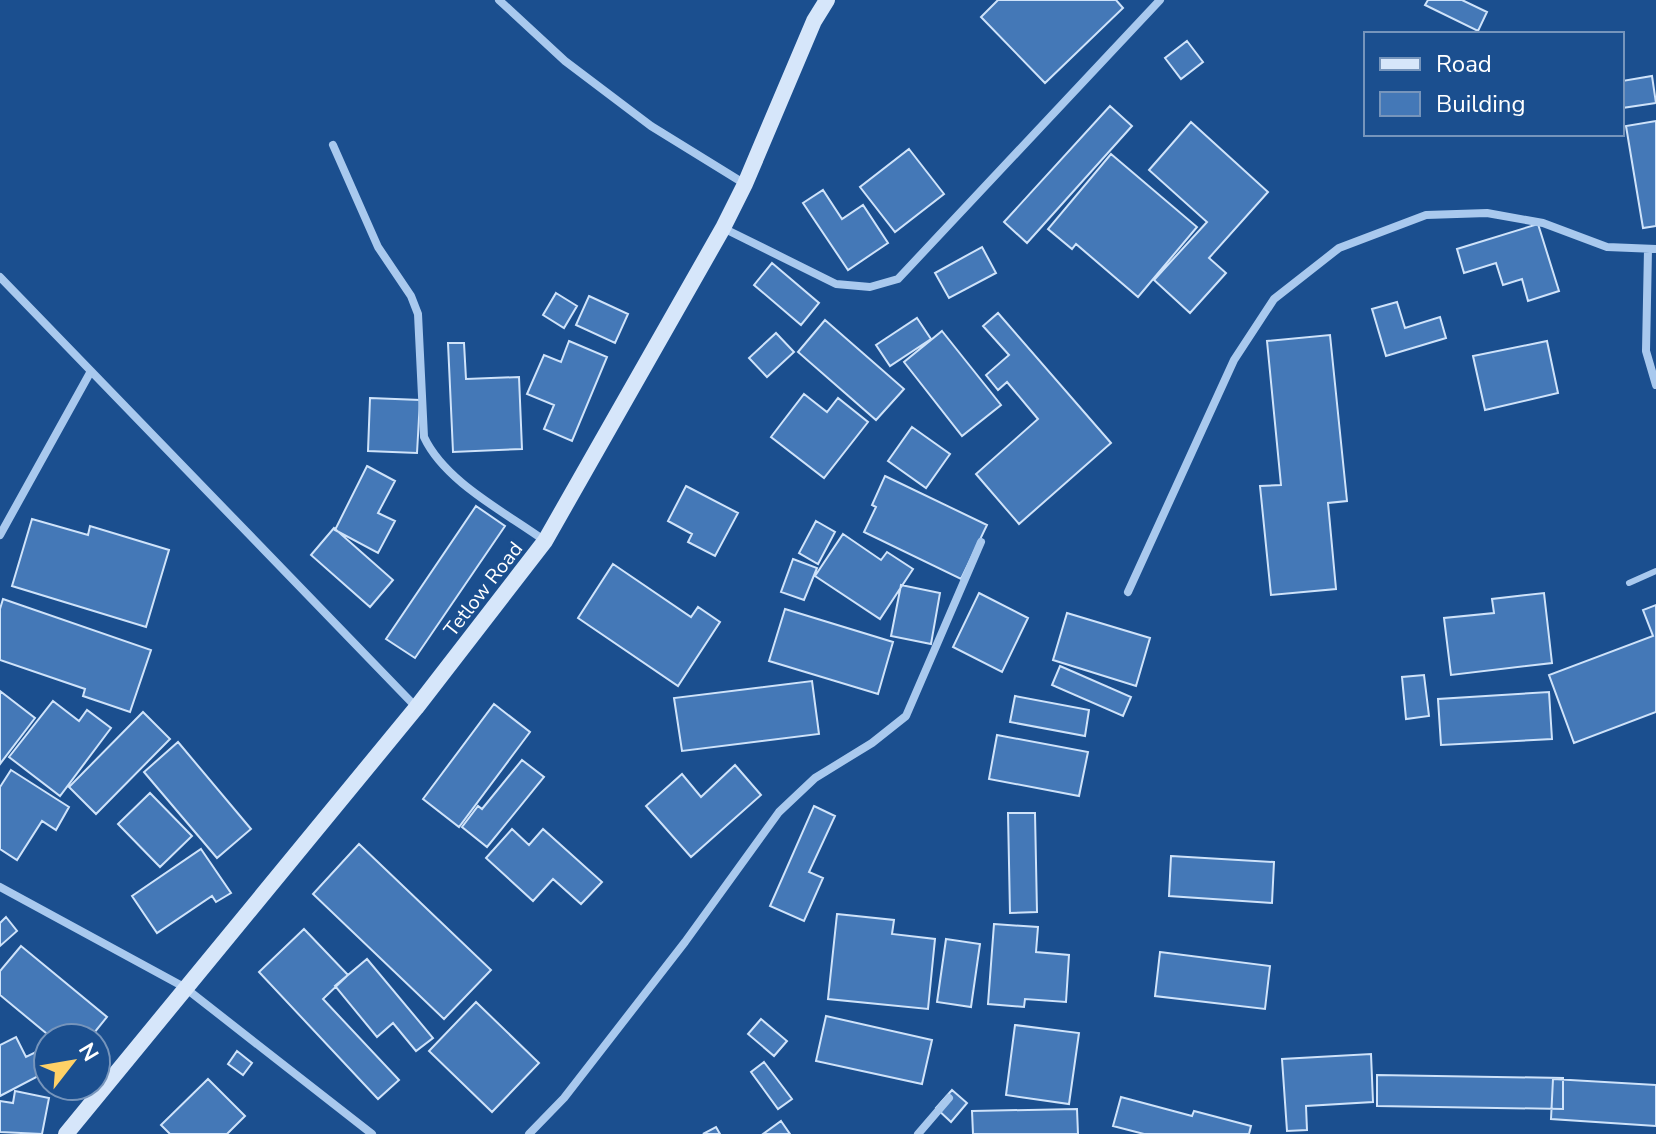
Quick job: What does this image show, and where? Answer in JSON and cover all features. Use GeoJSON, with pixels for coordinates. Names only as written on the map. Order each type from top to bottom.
{"type":"FeatureCollection","features":[{"type":"Feature","properties":{"kind":"street"},"geometry":{"type":"LineString","coordinates":[[499,0],[565,61],[639,116],[745,184]]}},
{"type":"Feature","properties":{"kind":"street","name":"Tetlow Road"},"geometry":{"type":"LineString","coordinates":[[66,1134],[416,708],[545,541],[723,228],[745,184],[814,21],[827,0]]}},
{"type":"Feature","properties":{"kind":"street"},"geometry":{"type":"LineString","coordinates":[[723,228],[836,284],[870,287],[898,279],[1160,0]]}},
{"type":"Feature","properties":{"kind":"street"},"geometry":{"type":"LineString","coordinates":[[333,145],[378,247],[411,296],[418,314],[424,437],[432,455],[457,479],[545,541]]}},
{"type":"Feature","properties":{"kind":"street"},"geometry":{"type":"LineString","coordinates":[[1128,592],[1234,360],[1274,299],[1339,248],[1426,215],[1487,213],[1543,223],[1607,247],[1652,249],[1646,351],[1656,385]]}},
{"type":"Feature","properties":{"kind":"street"},"geometry":{"type":"LineString","coordinates":[[0,277],[416,708]]}},
{"type":"Feature","properties":{"kind":"street"},"geometry":{"type":"LineString","coordinates":[[0,535],[91,371]]}},
{"type":"Feature","properties":{"kind":"street"},"geometry":{"type":"LineString","coordinates":[[529,1134],[564,1098],[685,942],[779,812],[815,778],[872,743],[906,716],[981,542]]}},
{"type":"Feature","properties":{"kind":"street"},"geometry":{"type":"LineString","coordinates":[[0,887],[184,987],[372,1134]]}},
{"type":"Feature","properties":{"kind":"street"},"geometry":{"type":"LineString","coordinates":[[918,1134],[949,1098]]}},
{"type":"Feature","properties":{"kind":"lane"},"geometry":{"type":"LineString","coordinates":[[1629,583],[1656,571]]}},
{"type":"Feature","properties":{"kind":"building"},"geometry":{"type":"Polygon","coordinates":[[[998,0],[1116,0],[1123,8],[1045,83],[981,17],[998,0]]]}},
{"type":"Feature","properties":{"kind":"building"},"geometry":{"type":"Polygon","coordinates":[[[1428,0],[1462,0],[1487,12],[1478,31],[1425,5],[1428,0]]]}},
{"type":"Feature","properties":{"kind":"building"},"geometry":{"type":"Polygon","coordinates":[[[1187,41],[1203,62],[1181,79],[1165,58],[1187,41]]]}},
{"type":"Feature","properties":{"kind":"building"},"geometry":{"type":"Polygon","coordinates":[[[1652,76],[1656,103],[1624,108],[1624,81],[1652,76]]]}},
{"type":"Feature","properties":{"kind":"building"},"geometry":{"type":"Polygon","coordinates":[[[1110,106],[1132,126],[1027,243],[1004,222],[1110,106]]]}},
{"type":"Feature","properties":{"kind":"building"},"geometry":{"type":"Polygon","coordinates":[[[1656,121],[1656,226],[1643,228],[1626,126],[1656,121]]]}},
{"type":"Feature","properties":{"kind":"building"},"geometry":{"type":"Polygon","coordinates":[[[1191,122],[1268,192],[1209,258],[1226,273],[1190,313],[1154,280],[1207,222],[1149,170],[1191,122]]]}},
{"type":"Feature","properties":{"kind":"building"},"geometry":{"type":"Polygon","coordinates":[[[909,149],[944,194],[895,232],[860,187],[909,149]]]}},
{"type":"Feature","properties":{"kind":"building"},"geometry":{"type":"Polygon","coordinates":[[[1111,154],[1197,227],[1138,297],[1076,244],[1072,249],[1048,229],[1111,154]]]}},
{"type":"Feature","properties":{"kind":"building"},"geometry":{"type":"Polygon","coordinates":[[[823,190],[842,219],[863,205],[888,243],[848,270],[803,203],[823,190]]]}},
{"type":"Feature","properties":{"kind":"building"},"geometry":{"type":"Polygon","coordinates":[[[1538,224],[1559,291],[1528,301],[1522,279],[1503,285],[1496,263],[1464,273],[1457,249],[1538,224]]]}},
{"type":"Feature","properties":{"kind":"building"},"geometry":{"type":"Polygon","coordinates":[[[982,247],[996,273],[949,298],[935,273],[982,247]]]}},
{"type":"Feature","properties":{"kind":"building"},"geometry":{"type":"Polygon","coordinates":[[[772,263],[819,303],[801,325],[754,285],[772,263]]]}},
{"type":"Feature","properties":{"kind":"building"},"geometry":{"type":"Polygon","coordinates":[[[556,293],[577,306],[564,328],[543,315],[556,293]]]}},
{"type":"Feature","properties":{"kind":"building"},"geometry":{"type":"Polygon","coordinates":[[[589,296],[628,314],[615,343],[576,325],[589,296]]]}},
{"type":"Feature","properties":{"kind":"building"},"geometry":{"type":"Polygon","coordinates":[[[1397,302],[1405,328],[1440,317],[1446,338],[1386,356],[1372,309],[1397,302]]]}},
{"type":"Feature","properties":{"kind":"building"},"geometry":{"type":"Polygon","coordinates":[[[998,313],[1111,443],[1019,524],[976,474],[1038,419],[1007,382],[998,390],[986,375],[1009,355],[983,326],[998,313]]]}},
{"type":"Feature","properties":{"kind":"building"},"geometry":{"type":"Polygon","coordinates":[[[917,318],[931,339],[890,366],[876,345],[917,318]]]}},
{"type":"Feature","properties":{"kind":"building"},"geometry":{"type":"Polygon","coordinates":[[[825,320],[904,389],[876,420],[798,352],[825,320]]]}},
{"type":"Feature","properties":{"kind":"building"},"geometry":{"type":"Polygon","coordinates":[[[942,331],[1001,405],[962,436],[904,362],[942,331]]]}},
{"type":"Feature","properties":{"kind":"building"},"geometry":{"type":"Polygon","coordinates":[[[776,333],[794,352],[767,377],[749,358],[776,333]]]}},
{"type":"Feature","properties":{"kind":"building"},"geometry":{"type":"Polygon","coordinates":[[[1330,335],[1347,501],[1328,503],[1336,589],[1271,595],[1260,486],[1281,485],[1267,341],[1330,335]]]}},
{"type":"Feature","properties":{"kind":"building"},"geometry":{"type":"Polygon","coordinates":[[[569,341],[607,357],[572,441],[544,429],[554,405],[527,394],[544,355],[561,362],[569,341]]]}},
{"type":"Feature","properties":{"kind":"building"},"geometry":{"type":"Polygon","coordinates":[[[1547,341],[1558,393],[1485,410],[1473,356],[1547,341]]]}},
{"type":"Feature","properties":{"kind":"building"},"geometry":{"type":"Polygon","coordinates":[[[448,343],[464,343],[466,379],[519,377],[522,449],[453,452],[448,343]]]}},
{"type":"Feature","properties":{"kind":"building"},"geometry":{"type":"Polygon","coordinates":[[[804,394],[827,412],[838,398],[868,422],[824,478],[771,437],[804,394]]]}},
{"type":"Feature","properties":{"kind":"building"},"geometry":{"type":"Polygon","coordinates":[[[370,398],[420,400],[417,453],[368,451],[370,398]]]}},
{"type":"Feature","properties":{"kind":"building"},"geometry":{"type":"Polygon","coordinates":[[[912,427],[950,454],[926,488],[888,461],[912,427]]]}},
{"type":"Feature","properties":{"kind":"building"},"geometry":{"type":"Polygon","coordinates":[[[367,466],[395,481],[378,513],[395,521],[378,553],[335,530],[367,466]]]}},
{"type":"Feature","properties":{"kind":"building"},"geometry":{"type":"Polygon","coordinates":[[[885,476],[987,525],[961,579],[864,532],[876,507],[872,505],[885,476]]]}},
{"type":"Feature","properties":{"kind":"building"},"geometry":{"type":"Polygon","coordinates":[[[686,486],[738,513],[715,556],[688,542],[692,534],[668,521],[686,486]]]}},
{"type":"Feature","properties":{"kind":"building"},"geometry":{"type":"Polygon","coordinates":[[[476,506],[505,526],[415,658],[386,639],[476,506]]]}},
{"type":"Feature","properties":{"kind":"building"},"geometry":{"type":"Polygon","coordinates":[[[32,519],[88,535],[90,526],[169,550],[146,627],[12,586],[32,519]]]}},
{"type":"Feature","properties":{"kind":"building"},"geometry":{"type":"Polygon","coordinates":[[[816,521],[835,532],[818,564],[799,553],[816,521]]]}},
{"type":"Feature","properties":{"kind":"building"},"geometry":{"type":"Polygon","coordinates":[[[334,528],[393,580],[370,607],[311,555],[334,528]]]}},
{"type":"Feature","properties":{"kind":"building"},"geometry":{"type":"Polygon","coordinates":[[[843,534],[881,560],[887,552],[913,569],[880,619],[815,576],[843,534]]]}},
{"type":"Feature","properties":{"kind":"building"},"geometry":{"type":"Polygon","coordinates":[[[793,559],[817,568],[804,600],[781,592],[793,559]]]}},
{"type":"Feature","properties":{"kind":"building"},"geometry":{"type":"Polygon","coordinates":[[[613,564],[691,617],[698,607],[720,622],[678,686],[578,618],[613,564]]]}},
{"type":"Feature","properties":{"kind":"building"},"geometry":{"type":"Polygon","coordinates":[[[901,585],[940,593],[931,644],[891,636],[901,585]]]}},
{"type":"Feature","properties":{"kind":"building"},"geometry":{"type":"Polygon","coordinates":[[[979,593],[1028,618],[1002,672],[953,647],[979,593]]]}},
{"type":"Feature","properties":{"kind":"building"},"geometry":{"type":"Polygon","coordinates":[[[1544,593],[1552,663],[1451,675],[1444,618],[1494,613],[1492,599],[1544,593]]]}},
{"type":"Feature","properties":{"kind":"building"},"geometry":{"type":"Polygon","coordinates":[[[3,599],[151,650],[130,712],[83,696],[85,689],[0,660],[0,609],[3,599]]]}},
{"type":"Feature","properties":{"kind":"building"},"geometry":{"type":"Polygon","coordinates":[[[1656,605],[1656,712],[1574,743],[1549,675],[1653,636],[1643,610],[1656,605]]]}},
{"type":"Feature","properties":{"kind":"building"},"geometry":{"type":"Polygon","coordinates":[[[785,609],[893,642],[878,694],[769,661],[785,609]]]}},
{"type":"Feature","properties":{"kind":"building"},"geometry":{"type":"Polygon","coordinates":[[[1067,613],[1150,638],[1136,686],[1053,660],[1067,613]]]}},
{"type":"Feature","properties":{"kind":"building"},"geometry":{"type":"Polygon","coordinates":[[[1060,666],[1131,697],[1123,716],[1052,685],[1060,666]]]}},
{"type":"Feature","properties":{"kind":"building"},"geometry":{"type":"Polygon","coordinates":[[[1424,675],[1429,716],[1406,719],[1402,677],[1424,675]]]}},
{"type":"Feature","properties":{"kind":"building"},"geometry":{"type":"Polygon","coordinates":[[[812,681],[819,734],[682,751],[674,698],[812,681]]]}},
{"type":"Feature","properties":{"kind":"building"},"geometry":{"type":"Polygon","coordinates":[[[0,691],[35,718],[0,764],[0,691]]]}},
{"type":"Feature","properties":{"kind":"building"},"geometry":{"type":"Polygon","coordinates":[[[1549,692],[1552,739],[1441,745],[1438,699],[1549,692]]]}},
{"type":"Feature","properties":{"kind":"building"},"geometry":{"type":"Polygon","coordinates":[[[1015,696],[1089,710],[1085,736],[1010,722],[1015,696]]]}},
{"type":"Feature","properties":{"kind":"building"},"geometry":{"type":"Polygon","coordinates":[[[53,701],[79,721],[87,710],[111,728],[60,796],[9,757],[53,701]]]}},
{"type":"Feature","properties":{"kind":"building"},"geometry":{"type":"Polygon","coordinates":[[[494,704],[530,732],[459,827],[423,799],[494,704]]]}},
{"type":"Feature","properties":{"kind":"building"},"geometry":{"type":"Polygon","coordinates":[[[143,712],[170,739],[96,814],[69,787],[143,712]]]}},
{"type":"Feature","properties":{"kind":"building"},"geometry":{"type":"Polygon","coordinates":[[[997,735],[1088,752],[1079,796],[989,779],[997,735]]]}},
{"type":"Feature","properties":{"kind":"building"},"geometry":{"type":"Polygon","coordinates":[[[178,742],[251,829],[217,858],[144,772],[178,742]]]}},
{"type":"Feature","properties":{"kind":"building"},"geometry":{"type":"Polygon","coordinates":[[[522,760],[544,777],[487,847],[462,827],[478,806],[482,809],[522,760]]]}},
{"type":"Feature","properties":{"kind":"building"},"geometry":{"type":"Polygon","coordinates":[[[735,765],[761,795],[691,857],[646,806],[682,774],[701,797],[735,765]]]}},
{"type":"Feature","properties":{"kind":"building"},"geometry":{"type":"Polygon","coordinates":[[[11,770],[69,807],[56,830],[42,821],[17,860],[0,849],[0,787],[11,770]]]}},
{"type":"Feature","properties":{"kind":"building"},"geometry":{"type":"Polygon","coordinates":[[[150,793],[192,836],[160,867],[118,824],[150,793]]]}},
{"type":"Feature","properties":{"kind":"building"},"geometry":{"type":"Polygon","coordinates":[[[814,806],[835,816],[809,872],[823,878],[804,921],[770,906],[814,806]]]}},
{"type":"Feature","properties":{"kind":"building"},"geometry":{"type":"Polygon","coordinates":[[[1008,813],[1035,813],[1037,912],[1010,913],[1008,813]]]}},
{"type":"Feature","properties":{"kind":"building"},"geometry":{"type":"Polygon","coordinates":[[[512,829],[529,845],[543,829],[602,882],[581,904],[553,879],[533,901],[486,858],[512,829]]]}},
{"type":"Feature","properties":{"kind":"building"},"geometry":{"type":"Polygon","coordinates":[[[359,844],[491,970],[444,1019],[313,894],[359,844]]]}},
{"type":"Feature","properties":{"kind":"building"},"geometry":{"type":"Polygon","coordinates":[[[201,849],[231,893],[216,902],[212,896],[157,933],[132,896],[201,849]]]}},
{"type":"Feature","properties":{"kind":"building"},"geometry":{"type":"Polygon","coordinates":[[[1171,856],[1274,862],[1272,903],[1169,896],[1171,856]]]}},
{"type":"Feature","properties":{"kind":"building"},"geometry":{"type":"Polygon","coordinates":[[[837,914],[894,920],[892,934],[935,939],[928,1009],[828,999],[837,914]]]}},
{"type":"Feature","properties":{"kind":"building"},"geometry":{"type":"Polygon","coordinates":[[[6,917],[17,931],[0,946],[0,923],[6,917]]]}},
{"type":"Feature","properties":{"kind":"building"},"geometry":{"type":"Polygon","coordinates":[[[994,924],[1038,927],[1036,952],[1069,955],[1066,1002],[1025,999],[1024,1007],[988,1004],[994,924]]]}},
{"type":"Feature","properties":{"kind":"building"},"geometry":{"type":"Polygon","coordinates":[[[304,929],[348,975],[323,999],[399,1080],[378,1099],[259,972],[304,929]]]}},
{"type":"Feature","properties":{"kind":"building"},"geometry":{"type":"Polygon","coordinates":[[[946,939],[980,944],[971,1007],[937,1002],[946,939]]]}},
{"type":"Feature","properties":{"kind":"building"},"geometry":{"type":"Polygon","coordinates":[[[21,946],[107,1017],[103,1022],[33,1022],[0,995],[0,971],[21,946]]]}},
{"type":"Feature","properties":{"kind":"building"},"geometry":{"type":"Polygon","coordinates":[[[1160,952],[1270,966],[1265,1009],[1155,996],[1160,952]]]}},
{"type":"Feature","properties":{"kind":"building"},"geometry":{"type":"Polygon","coordinates":[[[367,959],[433,1038],[416,1051],[393,1023],[377,1037],[335,986],[367,959]]]}},
{"type":"Feature","properties":{"kind":"building"},"geometry":{"type":"Polygon","coordinates":[[[476,1002],[539,1063],[492,1112],[429,1051],[476,1002]]]}},
{"type":"Feature","properties":{"kind":"building"},"geometry":{"type":"Polygon","coordinates":[[[826,1016],[932,1040],[922,1084],[816,1061],[826,1016]]]}},
{"type":"Feature","properties":{"kind":"building"},"geometry":{"type":"Polygon","coordinates":[[[761,1019],[787,1041],[774,1056],[748,1034],[761,1019]]]}},
{"type":"Feature","properties":{"kind":"building"},"geometry":{"type":"Polygon","coordinates":[[[1015,1025],[1079,1033],[1069,1104],[1006,1095],[1015,1025]]]}},
{"type":"Feature","properties":{"kind":"building"},"geometry":{"type":"Polygon","coordinates":[[[16,1037],[26,1057],[32,1054],[32,1079],[0,1096],[0,1045],[16,1037]]]}},
{"type":"Feature","properties":{"kind":"building"},"geometry":{"type":"Polygon","coordinates":[[[237,1051],[252,1063],[243,1075],[228,1064],[237,1051]]]}},
{"type":"Feature","properties":{"kind":"building"},"geometry":{"type":"Polygon","coordinates":[[[1371,1054],[1373,1102],[1306,1106],[1307,1130],[1287,1131],[1282,1059],[1371,1054]]]}},
{"type":"Feature","properties":{"kind":"building"},"geometry":{"type":"Polygon","coordinates":[[[764,1062],[792,1099],[778,1109],[751,1072],[764,1062]]]}},
{"type":"Feature","properties":{"kind":"building"},"geometry":{"type":"Polygon","coordinates":[[[1377,1075],[1563,1078],[1563,1109],[1377,1106],[1377,1075]]]}},
{"type":"Feature","properties":{"kind":"building"},"geometry":{"type":"Polygon","coordinates":[[[208,1079],[245,1116],[227,1134],[170,1134],[161,1125],[208,1079]]]}},
{"type":"Feature","properties":{"kind":"building"},"geometry":{"type":"Polygon","coordinates":[[[1553,1079],[1656,1085],[1656,1126],[1551,1119],[1553,1079]]]}},
{"type":"Feature","properties":{"kind":"building"},"geometry":{"type":"Polygon","coordinates":[[[952,1090],[967,1103],[951,1122],[936,1108],[952,1090]]]}},
{"type":"Feature","properties":{"kind":"building"},"geometry":{"type":"Polygon","coordinates":[[[15,1091],[32,1094],[32,1102],[48,1102],[42,1134],[0,1132],[0,1101],[13,1103],[15,1091]]]}},
{"type":"Feature","properties":{"kind":"building"},"geometry":{"type":"Polygon","coordinates":[[[1121,1097],[1192,1116],[1194,1111],[1251,1126],[1249,1134],[1144,1134],[1113,1126],[1121,1097]]]}},
{"type":"Feature","properties":{"kind":"building"},"geometry":{"type":"Polygon","coordinates":[[[1077,1109],[1078,1134],[973,1134],[972,1111],[1077,1109]]]}},
{"type":"Feature","properties":{"kind":"building"},"geometry":{"type":"Polygon","coordinates":[[[781,1121],[790,1134],[763,1134],[781,1121]]]}},
{"type":"Feature","properties":{"kind":"building"},"geometry":{"type":"Polygon","coordinates":[[[716,1127],[720,1134],[703,1134],[716,1127]]]}}]}
